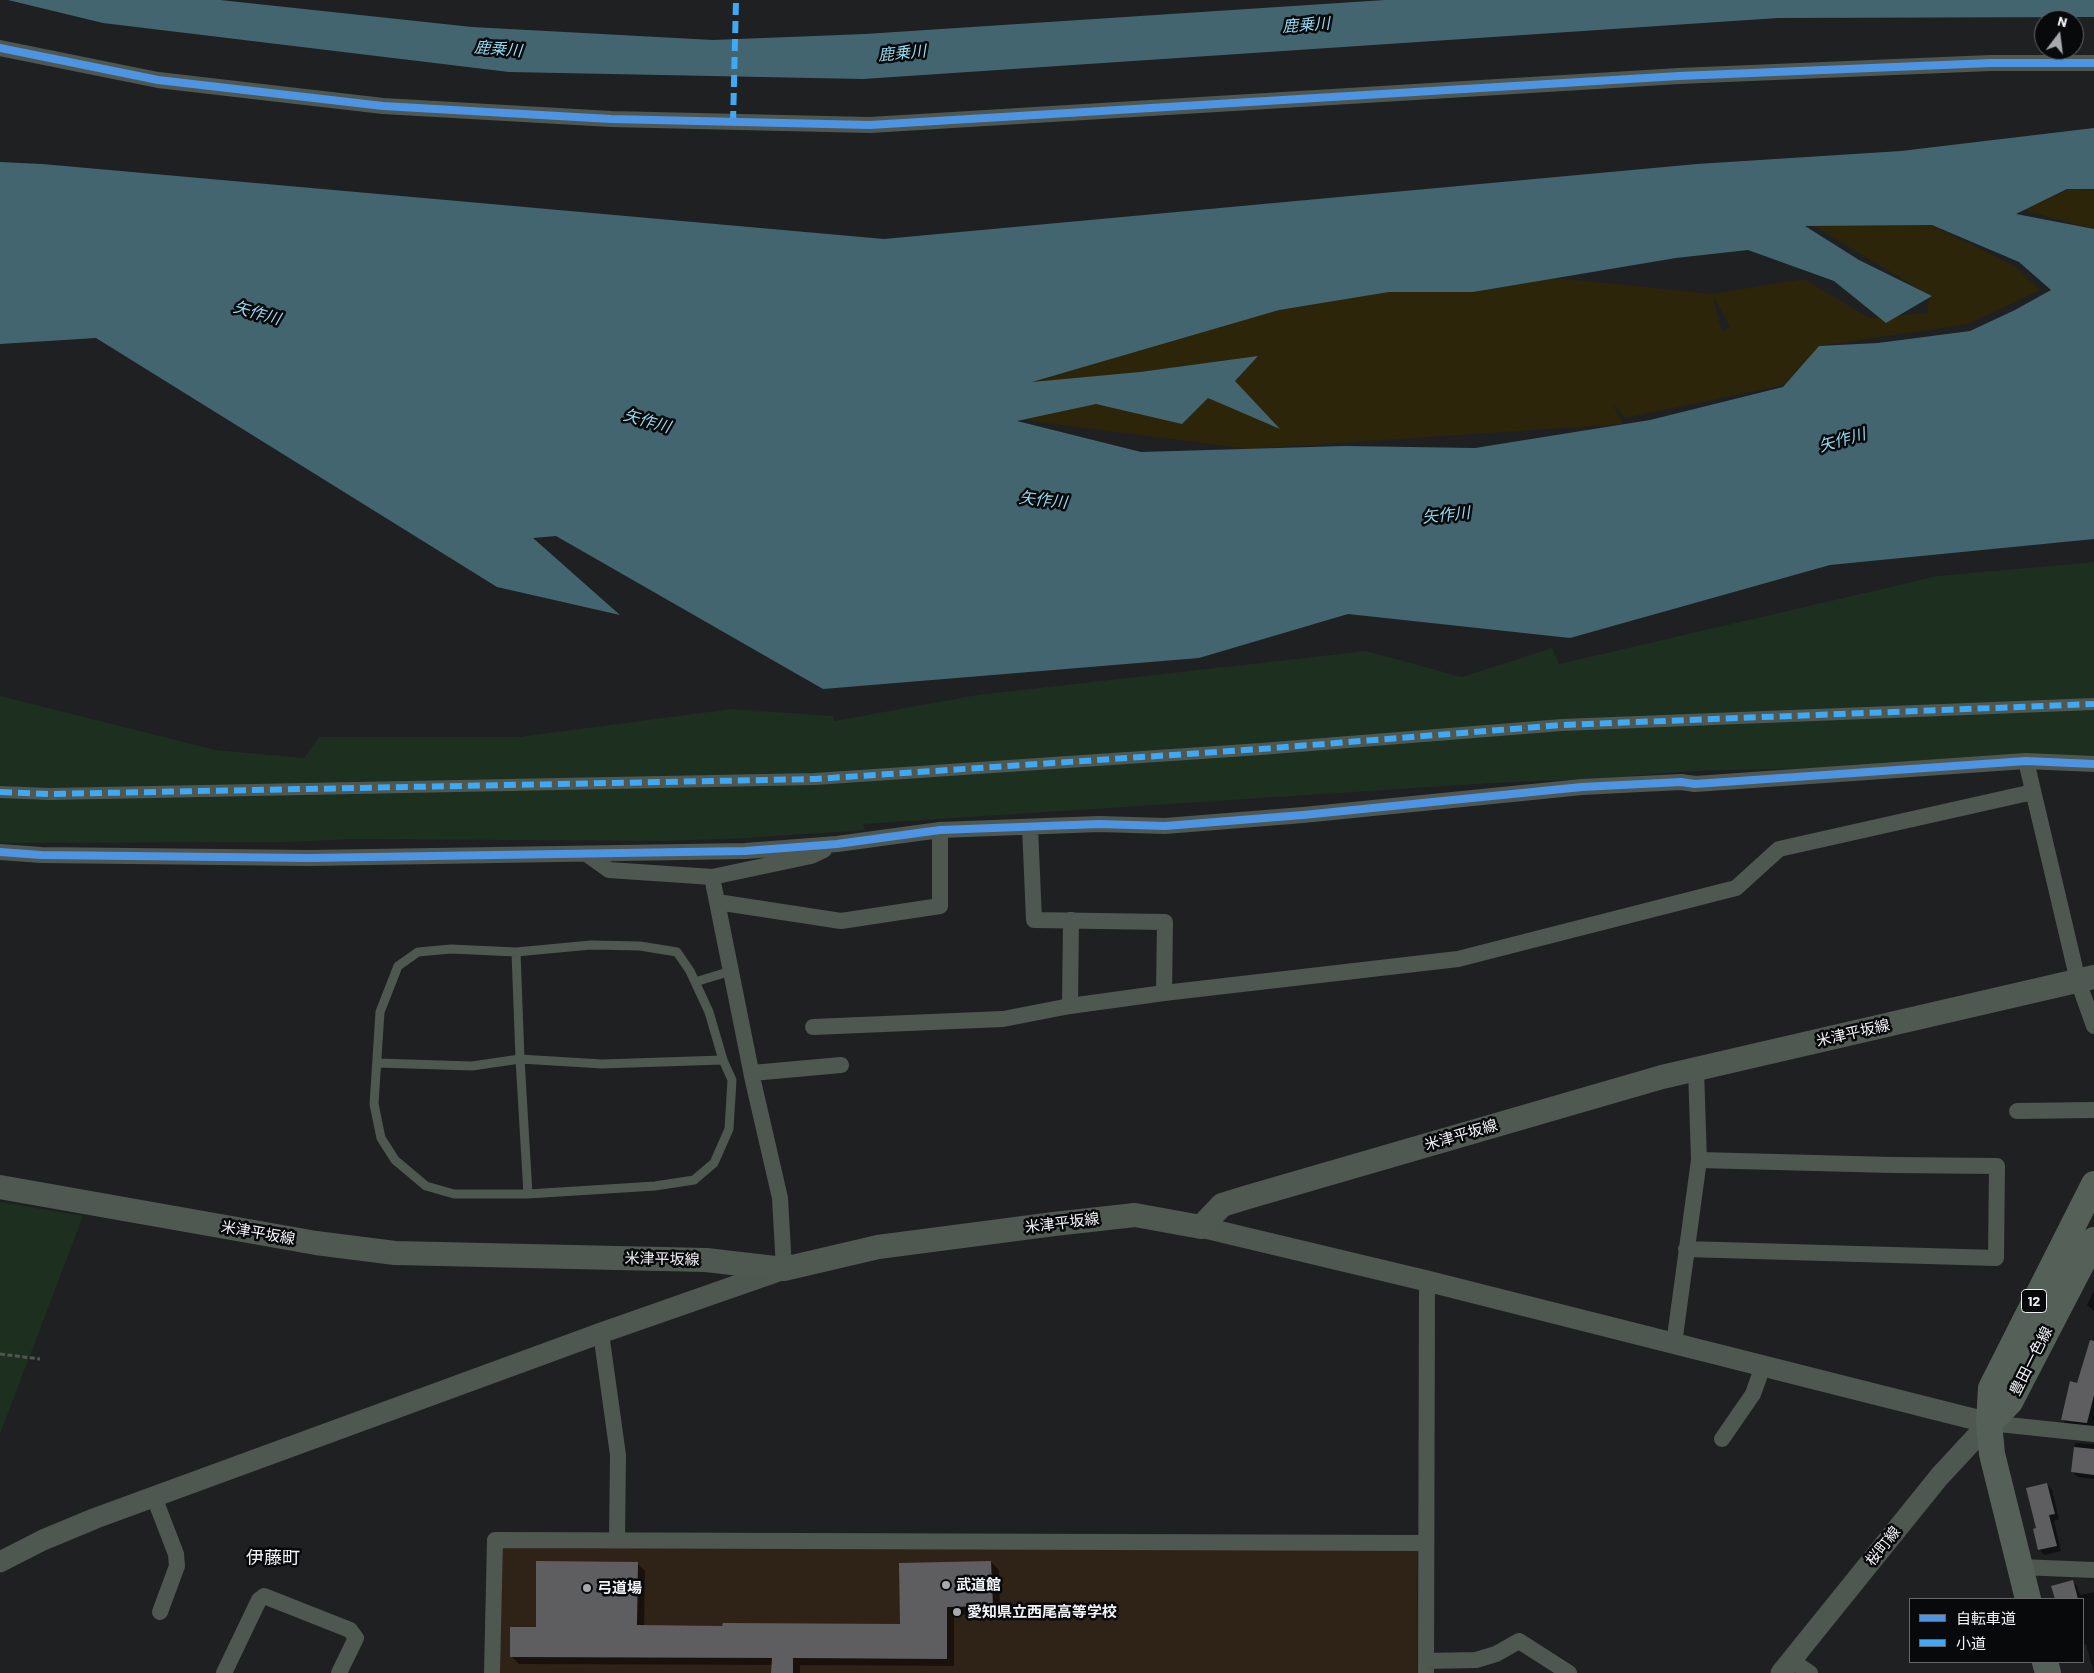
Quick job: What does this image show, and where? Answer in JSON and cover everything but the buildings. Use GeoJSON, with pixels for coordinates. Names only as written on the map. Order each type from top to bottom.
{"type":"FeatureCollection","features":[{"type":"Feature","properties":{"kind":"main road","name":"米津平坂線"},"geometry":{"type":"LineString","coordinates":[[0,1188],[316,1243],[395,1253],[706,1260],[784,1269],[878,1247],[1135,1215],[1200,1227],[1222,1205],[1662,1077],[2086,979]]}},
{"type":"Feature","properties":{"kind":"main road","name":"豊田一色線"},"geometry":{"type":"LineString","coordinates":[[2028,1598],[1992,1454],[1989,1423],[1991,1388],[2094,1184]]}},
{"type":"Feature","properties":{"kind":"main road","name":"豊田一色線"},"geometry":{"type":"LineString","coordinates":[[1989,1423],[2010,1402],[2094,1240]]}},
{"type":"Feature","properties":{"kind":"street"},"geometry":{"type":"LineString","coordinates":[[0,48],[158,80],[384,106],[611,119],[870,125],[1679,76],[1991,63],[2094,63]]}},
{"type":"Feature","properties":{"kind":"street"},"geometry":{"type":"LineString","coordinates":[[0,792],[50,794],[815,779],[1261,750],[1562,725],[2094,704]]}},
{"type":"Feature","properties":{"kind":"street"},"geometry":{"type":"LineString","coordinates":[[2026,761],[2086,979],[2094,1026]]}},
{"type":"Feature","properties":{"kind":"street"},"geometry":{"type":"LineString","coordinates":[[0,852],[42,855],[198,858],[588,855],[745,851],[837,844],[940,830],[1099,824],[1166,826],[1303,815],[1582,787],[1681,782],[1695,784],[2026,761],[2094,764]]}},
{"type":"Feature","properties":{"kind":"street"},"geometry":{"type":"LineString","coordinates":[[813,1027],[1003,1019],[1070,1006],[1164,993],[1458,959],[1736,888],[1779,849],[2033,792]]}},
{"type":"Feature","properties":{"kind":"street"},"geometry":{"type":"LineString","coordinates":[[1030,827],[1034,920],[1165,922],[1164,993]]}},
{"type":"Feature","properties":{"kind":"street"},"geometry":{"type":"LineString","coordinates":[[717,902],[840,921],[940,906],[940,830]]}},
{"type":"Feature","properties":{"kind":"street"},"geometry":{"type":"LineString","coordinates":[[588,855],[609,870],[712,877],[811,856],[837,844]]}},
{"type":"Feature","properties":{"kind":"street"},"geometry":{"type":"LineString","coordinates":[[0,1562],[43,1540],[154,1497],[784,1269],[780,1198],[712,877]]}},
{"type":"Feature","properties":{"kind":"street"},"geometry":{"type":"LineString","coordinates":[[1070,1006],[1071,920]]}},
{"type":"Feature","properties":{"kind":"street"},"geometry":{"type":"LineString","coordinates":[[752,1073],[841,1065]]}},
{"type":"Feature","properties":{"kind":"street"},"geometry":{"type":"LineString","coordinates":[[1674,1344],[1699,1160],[1696,1069]]}},
{"type":"Feature","properties":{"kind":"street"},"geometry":{"type":"LineString","coordinates":[[2017,1111],[2094,1110]]}},
{"type":"Feature","properties":{"kind":"street"},"geometry":{"type":"LineString","coordinates":[[1686,1249],[1996,1258],[1997,1166],[1699,1160]]}},
{"type":"Feature","properties":{"kind":"street"},"geometry":{"type":"LineString","coordinates":[[1200,1227],[1427,1280],[1989,1423],[2094,1434]]}},
{"type":"Feature","properties":{"kind":"street"},"geometry":{"type":"LineString","coordinates":[[1427,1280],[1426,1667],[1476,1660],[1496,1654],[1520,1641],[1569,1673]]}},
{"type":"Feature","properties":{"kind":"street"},"geometry":{"type":"LineString","coordinates":[[601,1334],[618,1455],[617,1540]]}},
{"type":"Feature","properties":{"kind":"street"},"geometry":{"type":"LineString","coordinates":[[1722,1438],[1753,1394],[1763,1366]]}},
{"type":"Feature","properties":{"kind":"street","name":"桜町線"},"geometry":{"type":"LineString","coordinates":[[1786,1666],[1939,1476],[1989,1423]]}},
{"type":"Feature","properties":{"kind":"street"},"geometry":{"type":"LineString","coordinates":[[154,1497],[176,1554],[177,1566],[160,1612]]}},
{"type":"Feature","properties":{"kind":"street"},"geometry":{"type":"LineString","coordinates":[[492,1673],[495,1540],[1426,1543]]}},
{"type":"Feature","properties":{"kind":"street"},"geometry":{"type":"LineString","coordinates":[[2020,1567],[2094,1570]]}},
{"type":"Feature","properties":{"kind":"street"},"geometry":{"type":"LineString","coordinates":[[224,1673],[259,1600],[264,1596],[350,1630],[356,1638],[339,1673]]}},
{"type":"Feature","properties":{"kind":"street"},"geometry":{"type":"LineString","coordinates":[[1786,1666],[1810,1673]]}},
{"type":"Feature","properties":{"kind":"lane"},"geometry":{"type":"LineString","coordinates":[[592,945],[640,946],[677,952],[695,982],[709,1012],[723,1060],[732,1080],[729,1129],[714,1163],[694,1180],[655,1186],[528,1194],[454,1194],[426,1186],[395,1160],[381,1138],[374,1104],[380,1012],[398,966],[418,952],[450,950],[516,952],[592,945]]}},
{"type":"Feature","properties":{"kind":"lane"},"geometry":{"type":"LineString","coordinates":[[516,952],[528,1194]]}},
{"type":"Feature","properties":{"kind":"lane"},"geometry":{"type":"LineString","coordinates":[[695,982],[731,971]]}},
{"type":"Feature","properties":{"kind":"lane"},"geometry":{"type":"LineString","coordinates":[[378,1063],[472,1066],[520,1059],[602,1064],[723,1060]]}},
{"type":"Feature","properties":{"kind":"path"},"geometry":{"type":"LineString","coordinates":[[0,1354],[40,1359]]}},
{"type":"Feature","properties":{"kind":"shaded area","name":"愛知県立西尾高等学校"},"geometry":{"type":"Polygon","coordinates":[[[503,1545],[1417,1550],[1417,1673],[497,1673],[499,1552],[503,1545]]]}},
{"type":"Feature","properties":{"kind":"green space"},"geometry":{"type":"Polygon","coordinates":[[[2094,562],[2094,757],[1693,771],[1608,778],[1492,783],[863,824],[865,830],[747,838],[664,841],[352,839],[290,842],[0,843],[0,696],[215,750],[304,758],[319,737],[519,737],[731,709],[833,716],[834,721],[977,695],[1366,651],[1462,677],[1552,648],[1559,664],[1938,576],[2094,562]]]}},
{"type":"Feature","properties":{"kind":"green space"},"geometry":{"type":"Polygon","coordinates":[[[0,1202],[83,1216],[0,1434],[0,1202]]]}},
{"type":"Feature","properties":{"kind":"sand"},"geometry":{"type":"Polygon","coordinates":[[[2070,189],[2094,190],[2094,229],[2023,210],[2070,189]]]}},
{"type":"Feature","properties":{"kind":"sand"},"geometry":{"type":"Polygon","coordinates":[[[1931,225],[2015,266],[2040,290],[1968,324],[1819,346],[1784,385],[1625,418],[1612,403],[1623,424],[1250,449],[928,408],[1174,299],[1557,278],[1712,294],[1804,279],[1869,318],[1927,313],[1929,295],[1814,226],[1931,225]],[[1713,297],[1722,332],[1730,327],[1714,297],[1713,297]]]}},
{"type":"Feature","properties":{"kind":"water","name":"鹿乗川"},"geometry":{"type":"Polygon","coordinates":[[[8,0],[220,0],[472,27],[713,40],[865,34],[1385,0],[2094,0],[2094,17],[2084,17],[2084,10],[2034,10],[2034,17],[1778,18],[863,79],[509,72],[103,23],[8,0]]]}},
{"type":"Feature","properties":{"kind":"water","name":"矢作川"},"geometry":{"type":"Polygon","coordinates":[[[2094,128],[2094,189],[2067,189],[2016,214],[2094,229],[2094,539],[1830,565],[1570,638],[1348,614],[1199,658],[823,689],[556,536],[533,538],[620,615],[497,587],[96,338],[0,344],[0,162],[42,164],[884,239],[1697,164],[1901,151],[2094,128]],[[1932,225],[1805,226],[1859,260],[1932,296],[1886,323],[1834,281],[1748,250],[1676,258],[1473,292],[1389,292],[1279,310],[1032,382],[1140,372],[1258,356],[1235,381],[1280,429],[1208,398],[1182,424],[1096,404],[1017,421],[1141,452],[1345,446],[1475,448],[1650,420],[1783,387],[1819,346],[1878,343],[1970,331],[2015,310],[2051,290],[2019,262],[1932,225]]]}},
{"type":"Feature","properties":{"kind":"marked path"},"geometry":{"type":"LineString","coordinates":[[733,123],[736,0]]}},
{"type":"Feature","properties":{"kind":"marked path"},"geometry":{"type":"LineString","coordinates":[[0,792],[50,794],[815,779],[1261,749],[1562,725],[2094,704]]}},
{"type":"Feature","properties":{"kind":"cycle path"},"geometry":{"type":"LineString","coordinates":[[0,48],[158,80],[383,106],[611,119],[870,125],[1679,76],[1991,63],[2094,63]]}},
{"type":"Feature","properties":{"kind":"cycle path"},"geometry":{"type":"LineString","coordinates":[[0,852],[41,855],[309,858],[745,851],[837,844],[940,830],[1099,824],[1165,826],[1303,815],[1582,787],[1681,782],[1695,784],[2026,761],[2094,764]]}},
{"type":"Feature","properties":{"kind":"place","name":"武道館"},"geometry":{"type":"Point","coordinates":[946,1585]}},
{"type":"Feature","properties":{"kind":"place","name":"弓道場"},"geometry":{"type":"Point","coordinates":[587,1588]}},
{"type":"Feature","properties":{"kind":"place","name":"愛知県立西尾高等学校"},"geometry":{"type":"Point","coordinates":[957,1612]}},
{"type":"Feature","properties":{"kind":"district","name":"伊藤町"},"geometry":{"type":"Point","coordinates":[273,1558]}}]}
